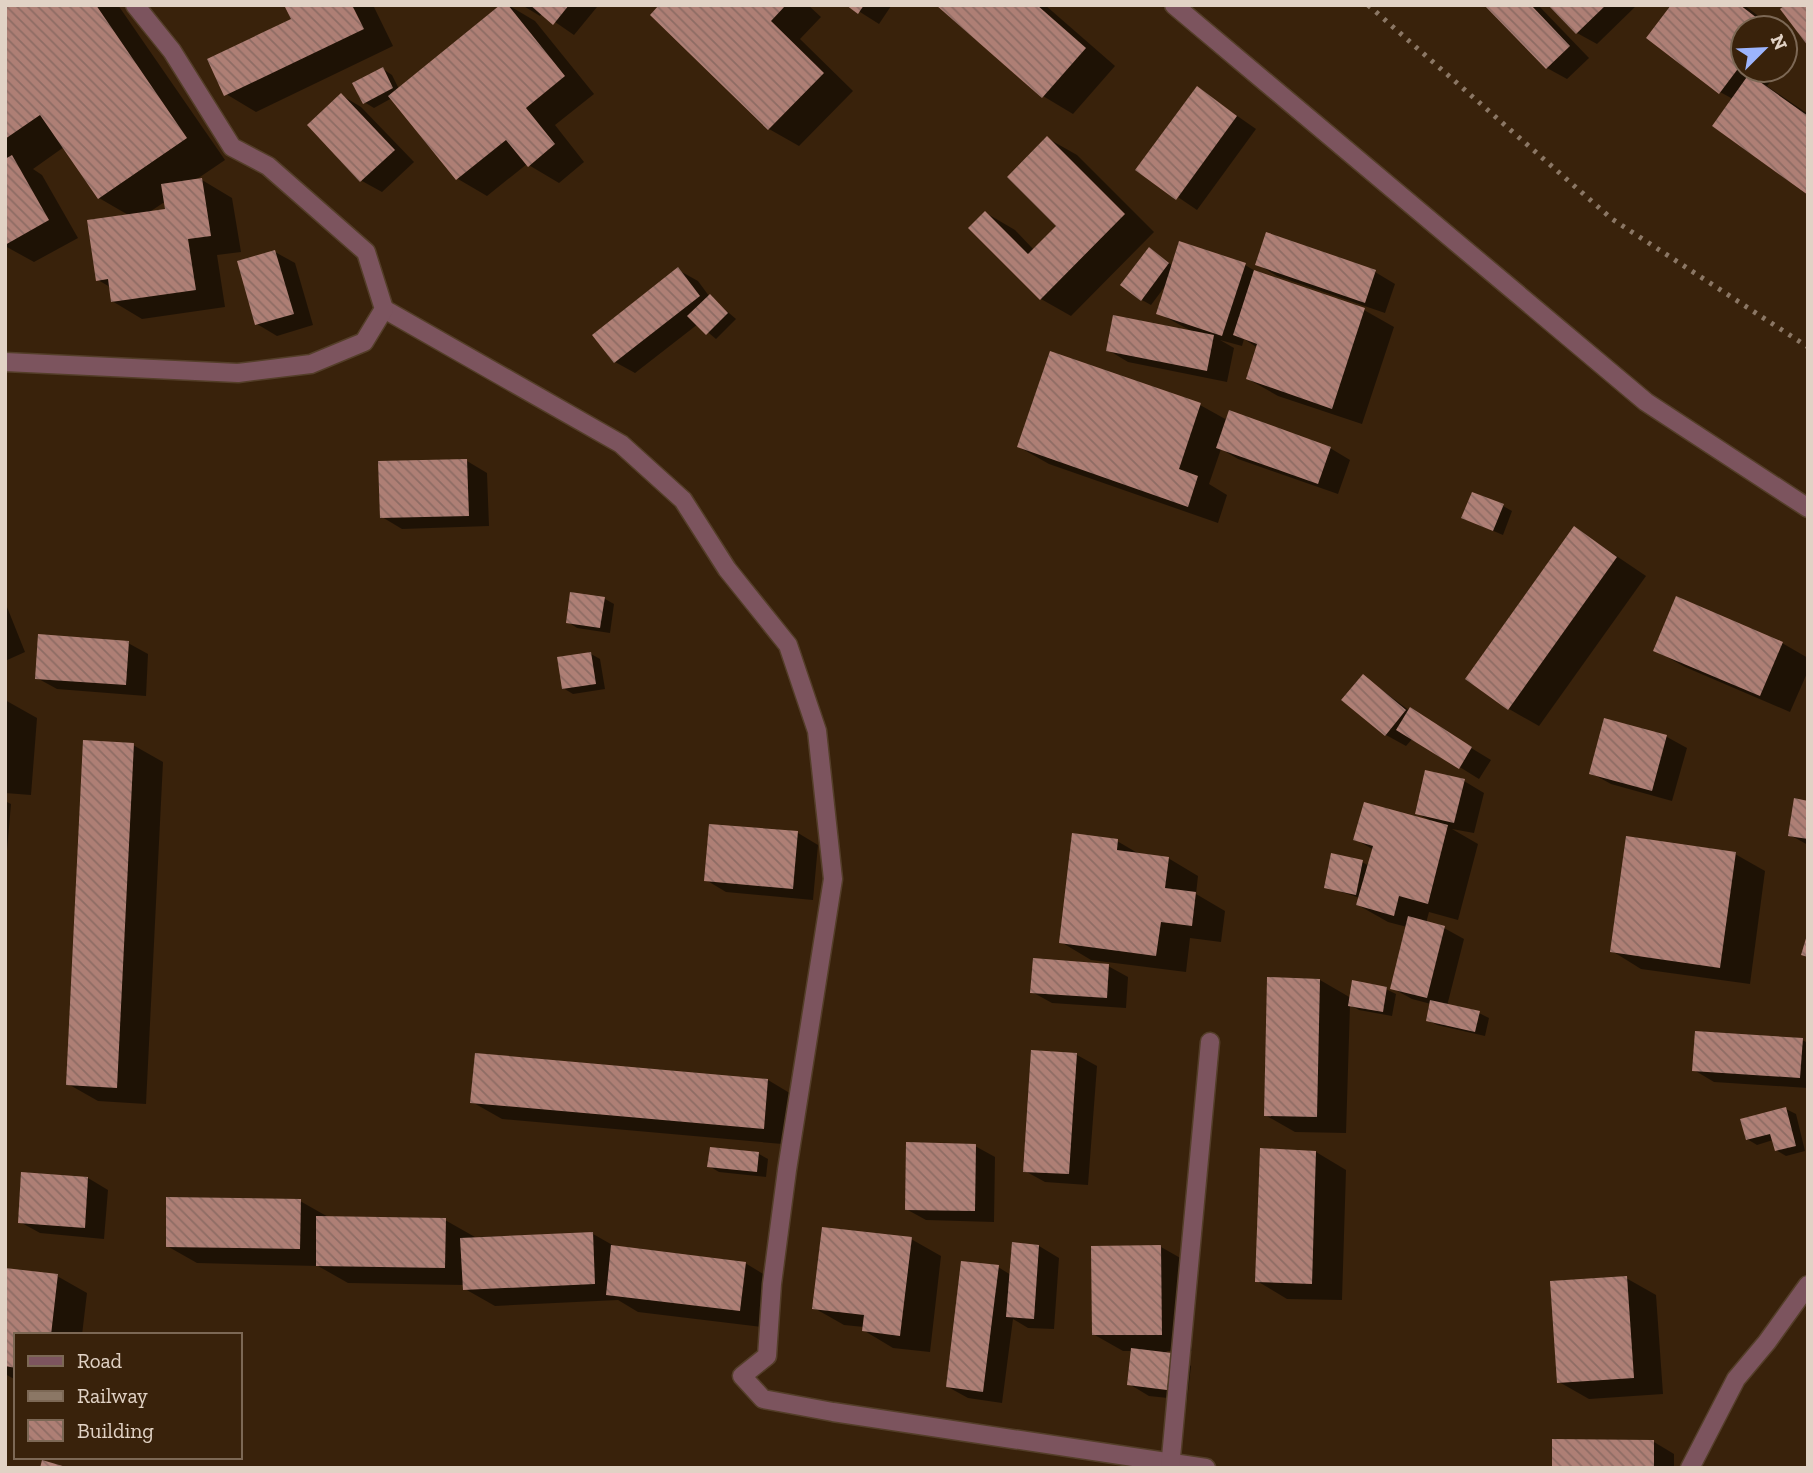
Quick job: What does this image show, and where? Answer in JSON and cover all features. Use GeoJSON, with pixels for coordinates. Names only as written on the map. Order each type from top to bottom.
{"type":"FeatureCollection","features":[{"type":"Feature","properties":{"kind":"street"},"geometry":{"type":"LineString","coordinates":[[135,5],[172,51],[232,147],[268,166],[366,252],[384,309],[621,444],[683,500],[727,569],[788,645],[817,731],[833,879],[787,1170],[772,1284],[767,1356],[742,1376],[763,1399],[1170,1465],[1206,1468]]}},
{"type":"Feature","properties":{"kind":"street"},"geometry":{"type":"LineString","coordinates":[[1174,5],[1646,402],[1808,508]]}},
{"type":"Feature","properties":{"kind":"street"},"geometry":{"type":"LineString","coordinates":[[5,362],[238,373],[311,364],[364,342],[384,309]]}},
{"type":"Feature","properties":{"kind":"street"},"geometry":{"type":"LineString","coordinates":[[1170,1465],[1210,1042]]}},
{"type":"Feature","properties":{"kind":"street"},"geometry":{"type":"LineString","coordinates":[[1690,1468],[1736,1380],[1808,1285]]}},
{"type":"Feature","properties":{"kind":"building"},"geometry":{"type":"Polygon","coordinates":[[[5,5],[96,5],[187,138],[98,199],[40,115],[5,139],[5,5]]]}},
{"type":"Feature","properties":{"kind":"building"},"geometry":{"type":"Polygon","coordinates":[[[284,5],[352,5],[364,29],[224,96],[207,59],[291,19],[284,5]]]}},
{"type":"Feature","properties":{"kind":"building"},"geometry":{"type":"Polygon","coordinates":[[[500,5],[508,5],[565,76],[526,108],[555,144],[528,167],[506,140],[456,180],[388,96],[500,5]]]}},
{"type":"Feature","properties":{"kind":"building"},"geometry":{"type":"Polygon","coordinates":[[[530,5],[569,5],[553,25],[530,5]]]}},
{"type":"Feature","properties":{"kind":"building"},"geometry":{"type":"Polygon","coordinates":[[[659,5],[786,5],[771,21],[824,73],[768,130],[650,15],[659,5]]]}},
{"type":"Feature","properties":{"kind":"building"},"geometry":{"type":"Polygon","coordinates":[[[846,5],[864,5],[858,14],[846,5]]]}},
{"type":"Feature","properties":{"kind":"building"},"geometry":{"type":"Polygon","coordinates":[[[936,5],[1037,5],[1086,48],[1042,98],[936,5]]]}},
{"type":"Feature","properties":{"kind":"building"},"geometry":{"type":"Polygon","coordinates":[[[1484,5],[1531,5],[1570,46],[1546,69],[1484,5]]]}},
{"type":"Feature","properties":{"kind":"building"},"geometry":{"type":"Polygon","coordinates":[[[1548,5],[1606,5],[1576,34],[1548,5]]]}},
{"type":"Feature","properties":{"kind":"building"},"geometry":{"type":"Polygon","coordinates":[[[1671,5],[1740,5],[1752,14],[1729,14],[1729,81],[1719,94],[1646,38],[1671,5]]]}},
{"type":"Feature","properties":{"kind":"building"},"geometry":{"type":"Polygon","coordinates":[[[1785,5],[1808,5],[1808,46],[1799,34],[1799,14],[1784,14],[1780,9],[1785,5]]]}},
{"type":"Feature","properties":{"kind":"building"},"geometry":{"type":"Polygon","coordinates":[[[383,67],[393,88],[363,104],[352,83],[383,67]]]}},
{"type":"Feature","properties":{"kind":"building"},"geometry":{"type":"Polygon","coordinates":[[[1742,84],[1763,84],[1808,116],[1808,195],[1712,126],[1742,84]]]}},
{"type":"Feature","properties":{"kind":"building"},"geometry":{"type":"Polygon","coordinates":[[[1197,86],[1237,116],[1176,200],[1135,170],[1197,86]]]}},
{"type":"Feature","properties":{"kind":"building"},"geometry":{"type":"Polygon","coordinates":[[[341,93],[395,150],[360,182],[307,125],[341,93]]]}},
{"type":"Feature","properties":{"kind":"building"},"geometry":{"type":"Polygon","coordinates":[[[1047,136],[1125,214],[1040,300],[968,228],[985,211],[1028,254],[1056,226],[1007,177],[1047,136]]]}},
{"type":"Feature","properties":{"kind":"building"},"geometry":{"type":"Polygon","coordinates":[[[12,155],[49,220],[5,245],[5,159],[12,155]]]}},
{"type":"Feature","properties":{"kind":"building"},"geometry":{"type":"Polygon","coordinates":[[[202,178],[211,236],[188,239],[196,290],[111,302],[108,279],[96,281],[87,220],[165,209],[161,184],[202,178]]]}},
{"type":"Feature","properties":{"kind":"building"},"geometry":{"type":"Polygon","coordinates":[[[1266,232],[1376,270],[1365,303],[1255,265],[1266,232]]]}},
{"type":"Feature","properties":{"kind":"building"},"geometry":{"type":"Polygon","coordinates":[[[1179,241],[1246,263],[1222,336],[1156,314],[1179,241]]]}},
{"type":"Feature","properties":{"kind":"building"},"geometry":{"type":"Polygon","coordinates":[[[1149,247],[1169,263],[1141,301],[1120,285],[1149,247]]]}},
{"type":"Feature","properties":{"kind":"building"},"geometry":{"type":"Polygon","coordinates":[[[275,250],[294,314],[255,325],[237,261],[275,250]]]}},
{"type":"Feature","properties":{"kind":"building"},"geometry":{"type":"Polygon","coordinates":[[[678,267],[700,296],[614,363],[592,335],[678,267]]]}},
{"type":"Feature","properties":{"kind":"building"},"geometry":{"type":"Polygon","coordinates":[[[1254,270],[1365,308],[1332,409],[1246,379],[1257,344],[1233,335],[1254,270]]]}},
{"type":"Feature","properties":{"kind":"building"},"geometry":{"type":"Polygon","coordinates":[[[710,294],[728,313],[706,335],[687,316],[710,294]]]}},
{"type":"Feature","properties":{"kind":"building"},"geometry":{"type":"Polygon","coordinates":[[[1113,315],[1214,335],[1207,371],[1106,351],[1113,315]]]}},
{"type":"Feature","properties":{"kind":"building"},"geometry":{"type":"Polygon","coordinates":[[[1050,351],[1201,403],[1179,469],[1198,476],[1188,507],[1017,447],[1050,351]]]}},
{"type":"Feature","properties":{"kind":"building"},"geometry":{"type":"Polygon","coordinates":[[[1229,410],[1331,447],[1318,484],[1216,448],[1229,410]]]}},
{"type":"Feature","properties":{"kind":"building"},"geometry":{"type":"Polygon","coordinates":[[[467,459],[469,516],[380,518],[378,461],[467,459]]]}},
{"type":"Feature","properties":{"kind":"building"},"geometry":{"type":"Polygon","coordinates":[[[1472,492],[1504,504],[1493,531],[1461,518],[1472,492]]]}},
{"type":"Feature","properties":{"kind":"building"},"geometry":{"type":"Polygon","coordinates":[[[1574,526],[1617,557],[1508,710],[1465,679],[1574,526]]]}},
{"type":"Feature","properties":{"kind":"building"},"geometry":{"type":"Polygon","coordinates":[[[570,592],[605,597],[600,628],[566,623],[570,592]]]}},
{"type":"Feature","properties":{"kind":"building"},"geometry":{"type":"Polygon","coordinates":[[[1676,596],[1783,642],[1760,696],[1653,651],[1676,596]]]}},
{"type":"Feature","properties":{"kind":"building"},"geometry":{"type":"Polygon","coordinates":[[[38,634],[129,641],[126,685],[35,679],[38,634]]]}},
{"type":"Feature","properties":{"kind":"building"},"geometry":{"type":"Polygon","coordinates":[[[591,652],[596,684],[562,689],[557,657],[591,652]]]}},
{"type":"Feature","properties":{"kind":"building"},"geometry":{"type":"Polygon","coordinates":[[[1363,674],[1406,710],[1385,736],[1341,700],[1363,674]]]}},
{"type":"Feature","properties":{"kind":"building"},"geometry":{"type":"Polygon","coordinates":[[[1410,707],[1472,747],[1459,769],[1396,730],[1410,707]]]}},
{"type":"Feature","properties":{"kind":"building"},"geometry":{"type":"Polygon","coordinates":[[[1604,718],[1667,735],[1652,791],[1589,774],[1604,718]]]}},
{"type":"Feature","properties":{"kind":"building"},"geometry":{"type":"Polygon","coordinates":[[[83,740],[134,743],[117,1088],[66,1085],[83,740]]]}},
{"type":"Feature","properties":{"kind":"building"},"geometry":{"type":"Polygon","coordinates":[[[1425,770],[1465,779],[1454,823],[1415,814],[1425,770]]]}},
{"type":"Feature","properties":{"kind":"building"},"geometry":{"type":"Polygon","coordinates":[[[1794,798],[1808,801],[1808,839],[1788,836],[1794,798]]]}},
{"type":"Feature","properties":{"kind":"building"},"geometry":{"type":"Polygon","coordinates":[[[1364,802],[1448,825],[1428,904],[1399,896],[1394,916],[1356,905],[1373,846],[1353,840],[1364,802]]]}},
{"type":"Feature","properties":{"kind":"building"},"geometry":{"type":"Polygon","coordinates":[[[709,824],[798,831],[793,889],[704,881],[709,824]]]}},
{"type":"Feature","properties":{"kind":"building"},"geometry":{"type":"Polygon","coordinates":[[[1072,833],[1118,839],[1117,850],[1169,857],[1165,888],[1196,892],[1192,926],[1161,922],[1156,956],[1059,943],[1072,833]]]}},
{"type":"Feature","properties":{"kind":"building"},"geometry":{"type":"Polygon","coordinates":[[[1626,836],[1736,852],[1720,968],[1610,952],[1626,836]]]}},
{"type":"Feature","properties":{"kind":"building"},"geometry":{"type":"Polygon","coordinates":[[[1331,853],[1363,860],[1356,895],[1324,888],[1331,853]]]}},
{"type":"Feature","properties":{"kind":"building"},"geometry":{"type":"Polygon","coordinates":[[[1408,916],[1445,926],[1427,998],[1390,989],[1408,916]]]}},
{"type":"Feature","properties":{"kind":"building"},"geometry":{"type":"Polygon","coordinates":[[[1808,935],[1808,957],[1801,955],[1808,935]]]}},
{"type":"Feature","properties":{"kind":"building"},"geometry":{"type":"Polygon","coordinates":[[[1033,958],[1109,964],[1107,998],[1030,993],[1033,958]]]}},
{"type":"Feature","properties":{"kind":"building"},"geometry":{"type":"Polygon","coordinates":[[[1267,977],[1320,979],[1317,1117],[1264,1116],[1267,977]]]}},
{"type":"Feature","properties":{"kind":"building"},"geometry":{"type":"Polygon","coordinates":[[[1352,980],[1387,987],[1383,1012],[1348,1006],[1352,980]]]}},
{"type":"Feature","properties":{"kind":"building"},"geometry":{"type":"Polygon","coordinates":[[[1430,1000],[1480,1011],[1475,1032],[1426,1021],[1430,1000]]]}},
{"type":"Feature","properties":{"kind":"building"},"geometry":{"type":"Polygon","coordinates":[[[1695,1031],[1803,1038],[1800,1078],[1692,1071],[1695,1031]]]}},
{"type":"Feature","properties":{"kind":"building"},"geometry":{"type":"Polygon","coordinates":[[[1031,1050],[1077,1053],[1069,1174],[1023,1172],[1031,1050]]]}},
{"type":"Feature","properties":{"kind":"building"},"geometry":{"type":"Polygon","coordinates":[[[475,1053],[768,1079],[764,1129],[470,1103],[475,1053]]]}},
{"type":"Feature","properties":{"kind":"building"},"geometry":{"type":"Polygon","coordinates":[[[1786,1107],[1796,1146],[1775,1151],[1770,1134],[1746,1140],[1740,1119],[1786,1107]]]}},
{"type":"Feature","properties":{"kind":"building"},"geometry":{"type":"Polygon","coordinates":[[[906,1142],[976,1144],[975,1211],[905,1210],[906,1142]]]}},
{"type":"Feature","properties":{"kind":"building"},"geometry":{"type":"Polygon","coordinates":[[[710,1147],[759,1152],[757,1172],[707,1167],[710,1147]]]}},
{"type":"Feature","properties":{"kind":"building"},"geometry":{"type":"Polygon","coordinates":[[[1260,1148],[1316,1151],[1312,1284],[1255,1282],[1260,1148]]]}},
{"type":"Feature","properties":{"kind":"building"},"geometry":{"type":"Polygon","coordinates":[[[21,1172],[88,1177],[85,1228],[18,1223],[21,1172]]]}},
{"type":"Feature","properties":{"kind":"building"},"geometry":{"type":"Polygon","coordinates":[[[166,1197],[301,1199],[300,1249],[166,1247],[166,1197]]]}},
{"type":"Feature","properties":{"kind":"building"},"geometry":{"type":"Polygon","coordinates":[[[316,1216],[446,1218],[445,1268],[316,1266],[316,1216]]]}},
{"type":"Feature","properties":{"kind":"building"},"geometry":{"type":"Polygon","coordinates":[[[822,1227],[912,1237],[900,1336],[862,1331],[864,1315],[812,1309],[822,1227]]]}},
{"type":"Feature","properties":{"kind":"building"},"geometry":{"type":"Polygon","coordinates":[[[593,1232],[595,1284],[463,1290],[460,1238],[593,1232]]]}},
{"type":"Feature","properties":{"kind":"building"},"geometry":{"type":"Polygon","coordinates":[[[1012,1242],[1039,1245],[1034,1319],[1006,1317],[1012,1242]]]}},
{"type":"Feature","properties":{"kind":"building"},"geometry":{"type":"Polygon","coordinates":[[[611,1245],[746,1262],[740,1311],[606,1295],[611,1245]]]}},
{"type":"Feature","properties":{"kind":"building"},"geometry":{"type":"Polygon","coordinates":[[[1161,1245],[1162,1335],[1092,1335],[1091,1246],[1161,1245]]]}},
{"type":"Feature","properties":{"kind":"building"},"geometry":{"type":"Polygon","coordinates":[[[961,1261],[999,1265],[983,1392],[946,1387],[961,1261]]]}},
{"type":"Feature","properties":{"kind":"building"},"geometry":{"type":"Polygon","coordinates":[[[5,1268],[58,1274],[51,1333],[14,1333],[14,1368],[5,1366],[5,1268]]]}},
{"type":"Feature","properties":{"kind":"building"},"geometry":{"type":"Polygon","coordinates":[[[1627,1276],[1634,1378],[1557,1383],[1550,1281],[1627,1276]]]}},
{"type":"Feature","properties":{"kind":"building"},"geometry":{"type":"Polygon","coordinates":[[[1131,1348],[1172,1353],[1167,1390],[1127,1385],[1131,1348]]]}},
{"type":"Feature","properties":{"kind":"building"},"geometry":{"type":"Polygon","coordinates":[[[1552,1439],[1654,1440],[1654,1468],[1552,1468],[1552,1439]]]}},
{"type":"Feature","properties":{"kind":"building"},"geometry":{"type":"Polygon","coordinates":[[[42,1460],[66,1467],[66,1468],[40,1468],[42,1460]]]}},
{"type":"Feature","properties":{"kind":"railway"},"geometry":{"type":"LineString","coordinates":[[1368,5],[1612,219],[1808,347]]}}]}
